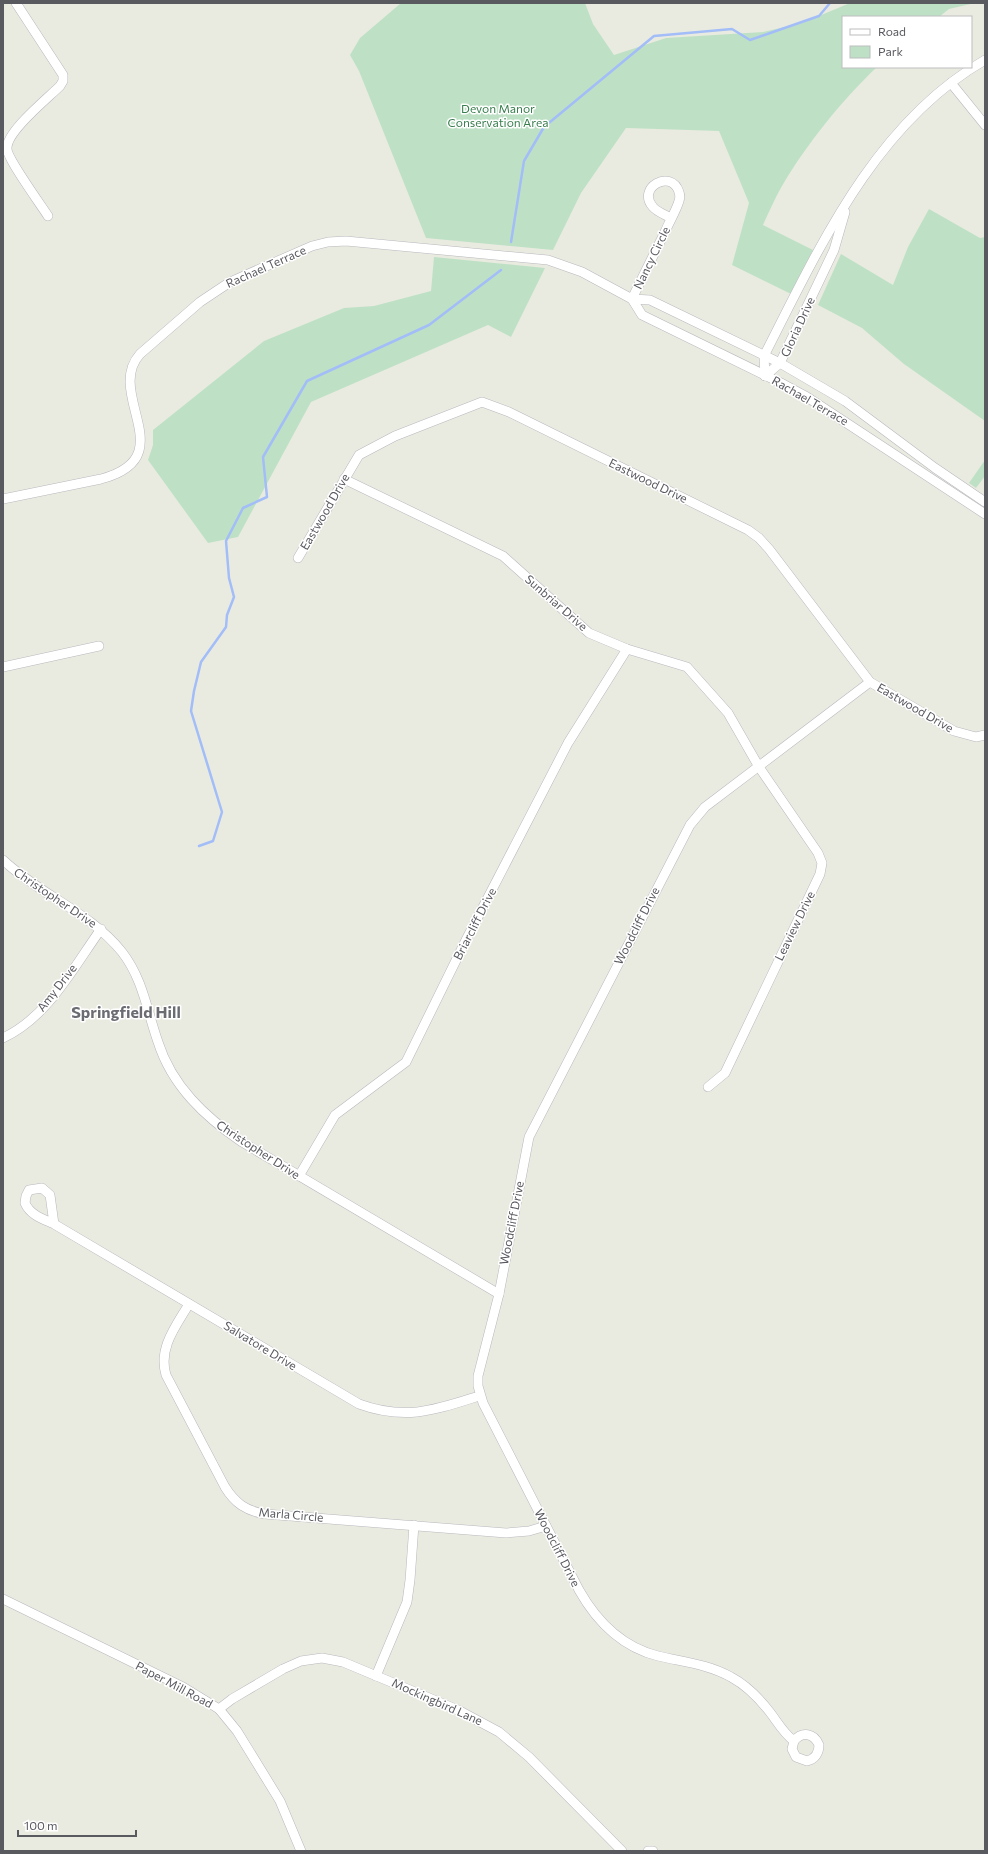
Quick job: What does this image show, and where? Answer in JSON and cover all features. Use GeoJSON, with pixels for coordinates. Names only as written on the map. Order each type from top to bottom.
{"type":"FeatureCollection","features":[{"type":"Feature","properties":{"kind":"street"},"geometry":{"type":"LineString","coordinates":[[16,3],[63,75],[63,81],[60,86],[18,127],[9,139],[6,149],[48,216]]}},
{"type":"Feature","properties":{"kind":"street","name":"Gloria Drive"},"geometry":{"type":"LineString","coordinates":[[766,376],[764,356],[820,248],[872,165],[898,133],[922,109],[951,83],[985,60]]}},
{"type":"Feature","properties":{"kind":"street"},"geometry":{"type":"LineString","coordinates":[[951,83],[985,125]]}},
{"type":"Feature","properties":{"kind":"street","name":"Gloria Drive"},"geometry":{"type":"LineString","coordinates":[[766,376],[780,364],[834,250],[849,200]]}},
{"type":"Feature","properties":{"kind":"street","name":"Nancy Circle"},"geometry":{"type":"LineString","coordinates":[[632,298],[672,218]]}},
{"type":"Feature","properties":{"kind":"street","name":"Rachael Terrace"},"geometry":{"type":"LineString","coordinates":[[3,499],[101,479],[116,475],[126,469],[138,455],[141,443],[130,379],[131,369],[137,357],[200,302],[222,287],[247,274],[312,246],[328,242],[356,241],[548,260],[582,272],[632,298],[650,300],[780,364],[855,408],[935,468],[985,502]]}},
{"type":"Feature","properties":{"kind":"street","name":"Rachael Terrace"},"geometry":{"type":"LineString","coordinates":[[632,298],[642,315],[807,397],[985,514]]}},
{"type":"Feature","properties":{"kind":"street","name":"Eastwood Drive"},"geometry":{"type":"LineString","coordinates":[[298,558],[359,455],[379,443],[461,409],[482,402],[492,405],[748,530],[759,538],[784,567],[870,682],[954,731],[976,736],[985,735]]}},
{"type":"Feature","properties":{"kind":"street","name":"Sunbriar Drive"},"geometry":{"type":"LineString","coordinates":[[344,479],[503,556],[589,633],[627,649],[687,667],[728,713],[759,767]]}},
{"type":"Feature","properties":{"kind":"street"},"geometry":{"type":"LineString","coordinates":[[3,667],[99,646]]}},
{"type":"Feature","properties":{"kind":"street","name":"Briarcliff Drive"},"geometry":{"type":"LineString","coordinates":[[298,1176],[335,1115],[406,1062],[471,931],[568,743],[627,649]]}},
{"type":"Feature","properties":{"kind":"street","name":"Woodcliff Drive"},"geometry":{"type":"LineString","coordinates":[[794,1741],[785,1733],[758,1698],[730,1676],[702,1665],[658,1656],[640,1650],[622,1640],[595,1616],[584,1599],[479,1396],[478,1376],[499,1294],[529,1137],[690,825],[705,807],[870,682]]}},
{"type":"Feature","properties":{"kind":"street","name":"Leaview Drive"},"geometry":{"type":"LineString","coordinates":[[708,1087],[725,1073],[822,869],[822,863],[818,853],[759,767]]}},
{"type":"Feature","properties":{"kind":"street","name":"Christopher Drive"},"geometry":{"type":"LineString","coordinates":[[3,860],[30,882],[57,898],[101,929],[116,944],[130,964],[143,991],[162,1053],[176,1079],[192,1101],[204,1113],[230,1134],[298,1176],[499,1294]]}},
{"type":"Feature","properties":{"kind":"street","name":"Amy Drive"},"geometry":{"type":"LineString","coordinates":[[3,1038],[28,1021],[48,1002],[101,929]]}},
{"type":"Feature","properties":{"kind":"street","name":"Salvatore Drive"},"geometry":{"type":"LineString","coordinates":[[54,1224],[348,1398],[371,1408],[397,1413],[421,1412],[479,1396]]}},
{"type":"Feature","properties":{"kind":"street","name":"Marla Circle"},"geometry":{"type":"LineString","coordinates":[[189,1304],[168,1341],[164,1352],[163,1367],[169,1382],[233,1499],[243,1507],[261,1513],[515,1533],[530,1531],[546,1526]]}},
{"type":"Feature","properties":{"kind":"street"},"geometry":{"type":"LineString","coordinates":[[376,1676],[406,1602],[410,1580],[414,1525]]}},
{"type":"Feature","properties":{"kind":"street","name":"Paper Mill Road"},"geometry":{"type":"LineString","coordinates":[[3,1599],[183,1687],[219,1709],[237,1731],[280,1800],[302,1851]]}},
{"type":"Feature","properties":{"kind":"street","name":"Mockingbird Lane"},"geometry":{"type":"LineString","coordinates":[[219,1709],[232,1699],[282,1669],[308,1659],[322,1658],[336,1660],[466,1713],[505,1736],[539,1766],[622,1851]]}},
{"type":"Feature","properties":{"kind":"street"},"geometry":{"type":"LineString","coordinates":[[648,1851],[653,1851]]}},
{"type":"Feature","properties":{"kind":"green space","name":"Devon Manor Conservation Area"},"geometry":{"type":"Polygon","coordinates":[[[401,3],[585,3],[593,24],[614,55],[666,38],[763,32],[802,23],[850,3],[975,3],[949,9],[940,16],[842,16],[842,68],[876,68],[838,108],[813,139],[782,186],[763,225],[813,250],[791,294],[732,265],[749,203],[719,131],[626,128],[581,193],[553,250],[426,238],[359,71],[350,55],[360,38],[401,3]]]}},
{"type":"Feature","properties":{"kind":"green space"},"geometry":{"type":"Polygon","coordinates":[[[929,209],[980,238],[985,237],[985,421],[904,364],[862,328],[818,305],[841,254],[893,285],[908,247],[929,209]]]}},
{"type":"Feature","properties":{"kind":"green space"},"geometry":{"type":"Polygon","coordinates":[[[434,257],[545,268],[511,337],[488,325],[311,402],[238,537],[208,543],[148,460],[153,445],[153,430],[264,341],[344,308],[374,306],[431,291],[434,257]]]}},
{"type":"Feature","properties":{"kind":"green space"},"geometry":{"type":"Polygon","coordinates":[[[985,460],[985,476],[976,488],[969,483],[985,460]]]}},
{"type":"Feature","properties":{"kind":"waterway"},"geometry":{"type":"LineString","coordinates":[[511,242],[524,161],[544,127],[654,36],[732,29],[750,40],[819,16],[830,3]]}},
{"type":"Feature","properties":{"kind":"waterway"},"geometry":{"type":"LineString","coordinates":[[199,846],[213,841],[222,812],[191,711],[194,691],[201,662],[226,627],[227,615],[234,597],[229,578],[226,541],[243,508],[267,497],[263,457],[307,381],[429,325],[501,270]]}},
{"type":"Feature","properties":{"kind":"district","name":"Springfield Hill"},"geometry":{"type":"Point","coordinates":[126,1012]}}]}
